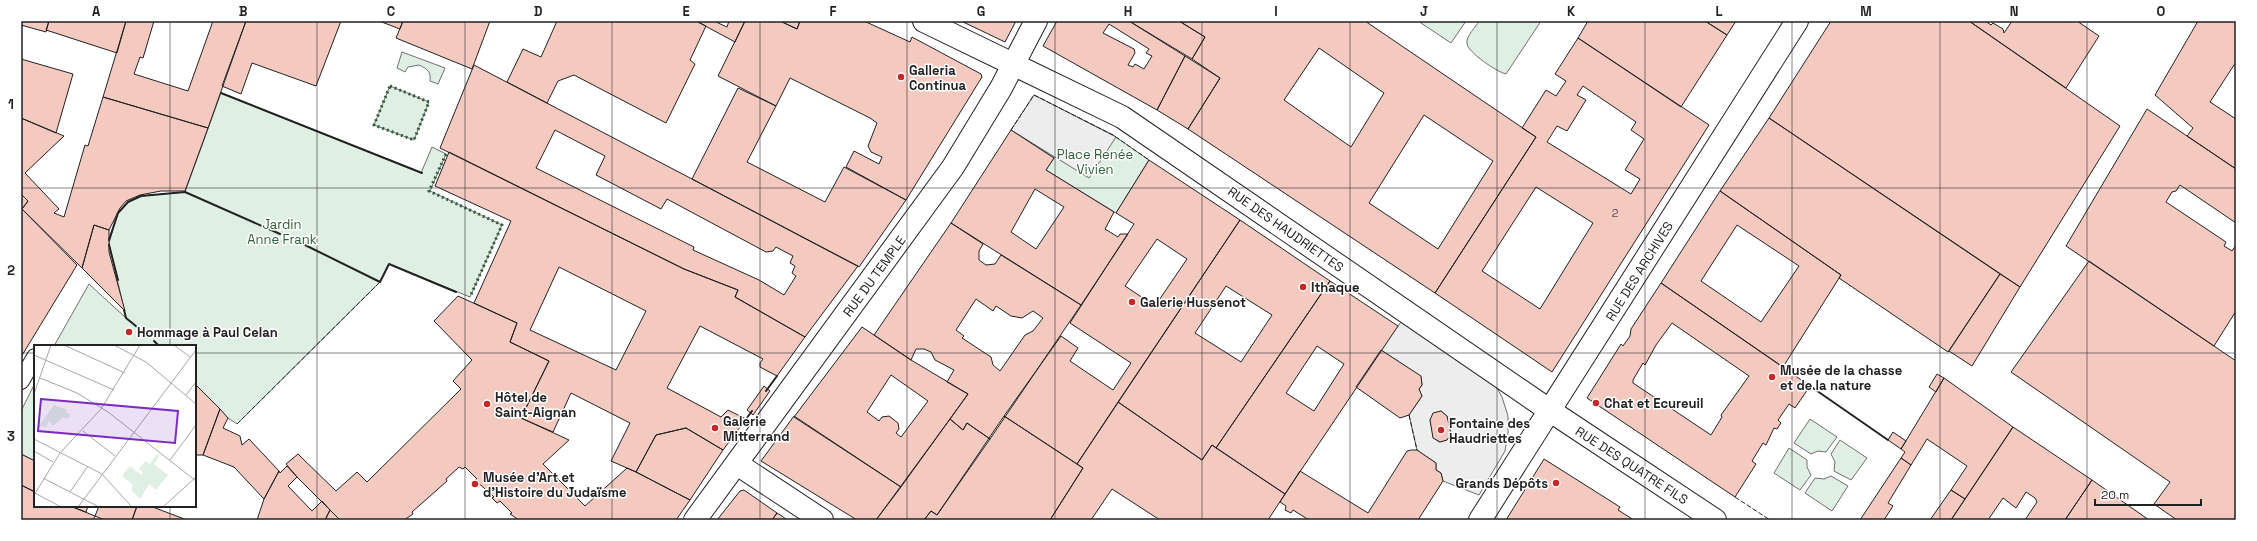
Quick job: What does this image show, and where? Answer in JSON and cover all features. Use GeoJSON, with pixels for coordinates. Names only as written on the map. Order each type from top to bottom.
{"type":"FeatureCollection","features":[{"type":"Feature","properties":{"kind":"street","name":"RUE DES HAUDRIETTES"},"geometry":{"type":"LineString","coordinates":[[924,21],[1122,117],[1549,410]]}},
{"type":"Feature","properties":{"kind":"street","name":"RUE DU TEMPLE"},"geometry":{"type":"LineString","coordinates":[[695,520],[953,167],[1014,64],[1036,21]]}},
{"type":"Feature","properties":{"kind":"street","name":"RUE DES ARCHIVES"},"geometry":{"type":"LineString","coordinates":[[1480,520],[1797,21]]}},
{"type":"Feature","properties":{"kind":"street","name":"RUE DES QUATRE FILS"},"geometry":{"type":"LineString","coordinates":[[1549,410],[1715,520]]}},
{"type":"Feature","properties":{"kind":"street"},"geometry":{"type":"LineString","coordinates":[[737,464],[822,520]]}},
{"type":"Feature","properties":{"kind":"lane"},"geometry":{"type":"LineString","coordinates":[[21,381],[34,359]]}},
{"type":"Feature","properties":{"kind":"green space"},"geometry":{"type":"Polygon","coordinates":[[[1418,21],[1466,21],[1451,43],[1418,21]]]}},
{"type":"Feature","properties":{"kind":"green space"},"geometry":{"type":"Polygon","coordinates":[[[1479,21],[1541,21],[1506,74],[1496,70],[1483,61],[1468,47],[1468,37],[1479,21]]]}},
{"type":"Feature","properties":{"kind":"green space"},"geometry":{"type":"Polygon","coordinates":[[[402,52],[445,68],[438,84],[430,81],[428,71],[419,65],[408,67],[405,72],[397,68],[402,52]]]}},
{"type":"Feature","properties":{"kind":"green space"},"geometry":{"type":"Polygon","coordinates":[[[390,86],[429,102],[414,140],[374,125],[390,86]]]}},
{"type":"Feature","properties":{"kind":"green space","name":"Jardin Anne Frank"},"geometry":{"type":"Polygon","coordinates":[[[221,93],[421,173],[432,147],[446,154],[430,191],[502,225],[470,297],[389,264],[380,282],[237,424],[228,418],[196,385],[196,345],[55,345],[89,284],[126,318],[109,243],[118,213],[128,202],[141,196],[185,192],[221,93]]]}},
{"type":"Feature","properties":{"kind":"green space","name":"Place Renée Vivien"},"geometry":{"type":"Polygon","coordinates":[[[1034,95],[1113,135],[1149,160],[1116,213],[1046,170],[1054,158],[1011,130],[1034,95]]]}},
{"type":"Feature","properties":{"kind":"green space"},"geometry":{"type":"Polygon","coordinates":[[[34,385],[34,460],[21,454],[21,411],[34,385]]]}},
{"type":"Feature","properties":{"kind":"green space"},"geometry":{"type":"Polygon","coordinates":[[[1810,419],[1837,437],[1826,452],[1818,451],[1811,454],[1794,443],[1810,419]]]}},
{"type":"Feature","properties":{"kind":"green space"},"geometry":{"type":"Polygon","coordinates":[[[1840,440],[1867,458],[1851,480],[1834,471],[1835,462],[1831,454],[1840,440]]]}},
{"type":"Feature","properties":{"kind":"green space"},"geometry":{"type":"Polygon","coordinates":[[[1789,448],[1807,460],[1807,467],[1811,475],[1800,490],[1774,473],[1789,448]]]}},
{"type":"Feature","properties":{"kind":"green space"},"geometry":{"type":"Polygon","coordinates":[[[1831,476],[1848,486],[1832,511],[1805,493],[1815,478],[1824,479],[1831,476]]]}},
{"type":"Feature","properties":{"kind":"shaded area"},"geometry":{"type":"Polygon","coordinates":[[[1034,95],[1116,137],[1089,178],[1011,130],[1034,95]]]}},
{"type":"Feature","properties":{"kind":"shaded area"},"geometry":{"type":"Polygon","coordinates":[[[1403,319],[1493,381],[1502,397],[1508,416],[1508,433],[1505,451],[1479,495],[1443,481],[1441,473],[1436,470],[1436,463],[1417,450],[1409,415],[1422,396],[1419,389],[1422,385],[1421,377],[1381,350],[1403,319]],[[1441,411],[1433,415],[1430,420],[1434,438],[1439,442],[1447,440],[1451,434],[1447,416],[1441,411]]]}},
{"type":"Feature","properties":{"kind":"building"},"geometry":{"type":"Polygon","coordinates":[[[21,21],[49,21],[46,32],[21,25],[21,21]]]}},
{"type":"Feature","properties":{"kind":"building"},"geometry":{"type":"Polygon","coordinates":[[[49,21],[126,21],[117,53],[46,30],[49,21]]]}},
{"type":"Feature","properties":{"kind":"building"},"geometry":{"type":"Polygon","coordinates":[[[126,21],[154,21],[143,58],[140,57],[134,74],[188,91],[213,21],[246,21],[208,128],[103,97],[126,21]]]}},
{"type":"Feature","properties":{"kind":"building"},"geometry":{"type":"Polygon","coordinates":[[[246,21],[341,21],[316,86],[252,63],[241,94],[222,86],[246,21]]]}},
{"type":"Feature","properties":{"kind":"building"},"geometry":{"type":"Polygon","coordinates":[[[379,21],[403,21],[400,29],[379,21]]]}},
{"type":"Feature","properties":{"kind":"building"},"geometry":{"type":"Polygon","coordinates":[[[403,21],[490,21],[472,69],[396,38],[403,21]]]}},
{"type":"Feature","properties":{"kind":"building"},"geometry":{"type":"Polygon","coordinates":[[[557,21],[696,21],[706,26],[690,60],[695,64],[666,123],[574,75],[558,81],[547,103],[507,82],[523,49],[541,57],[557,21]]]}},
{"type":"Feature","properties":{"kind":"building"},"geometry":{"type":"Polygon","coordinates":[[[696,21],[714,21],[727,27],[729,21],[745,21],[735,42],[696,21]]]}},
{"type":"Feature","properties":{"kind":"building"},"geometry":{"type":"Polygon","coordinates":[[[745,21],[780,21],[797,29],[800,21],[864,21],[910,42],[912,37],[981,74],[982,77],[906,200],[846,167],[854,151],[879,164],[882,157],[871,152],[868,146],[877,123],[870,118],[790,78],[776,106],[718,76],[745,21]]]}},
{"type":"Feature","properties":{"kind":"building"},"geometry":{"type":"Polygon","coordinates":[[[780,21],[800,21],[797,29],[780,21]]]}},
{"type":"Feature","properties":{"kind":"building"},"geometry":{"type":"Polygon","coordinates":[[[961,21],[1016,21],[1005,42],[961,21]]]}},
{"type":"Feature","properties":{"kind":"building"},"geometry":{"type":"Polygon","coordinates":[[[1057,21],[1129,21],[1185,56],[1157,110],[1043,46],[1057,21]],[[1109,24],[1103,33],[1134,49],[1135,53],[1128,65],[1133,67],[1135,64],[1144,69],[1152,56],[1146,53],[1149,49],[1109,24]]]}},
{"type":"Feature","properties":{"kind":"building"},"geometry":{"type":"Polygon","coordinates":[[[1129,21],[1179,21],[1205,37],[1192,59],[1129,21]]]}},
{"type":"Feature","properties":{"kind":"building"},"geometry":{"type":"Polygon","coordinates":[[[1179,21],[1365,21],[1536,137],[1435,293],[1188,129],[1220,78],[1192,59],[1205,37],[1179,21]],[[1319,48],[1284,100],[1351,147],[1384,93],[1319,48]],[[1424,115],[1369,203],[1438,249],[1493,161],[1424,115]]]}},
{"type":"Feature","properties":{"kind":"building"},"geometry":{"type":"Polygon","coordinates":[[[1588,21],[1705,21],[1727,35],[1681,107],[1578,38],[1588,21]]]}},
{"type":"Feature","properties":{"kind":"building"},"geometry":{"type":"Polygon","coordinates":[[[1705,21],[1736,21],[1727,35],[1705,21]]]}},
{"type":"Feature","properties":{"kind":"building"},"geometry":{"type":"Polygon","coordinates":[[[1831,21],[1969,21],[2120,126],[2020,287],[1769,118],[1831,21]]]}},
{"type":"Feature","properties":{"kind":"building"},"geometry":{"type":"Polygon","coordinates":[[[1969,21],[1985,21],[1991,25],[1993,23],[2003,29],[2004,33],[2012,21],[2077,21],[2099,36],[2066,88],[1969,21]]]}},
{"type":"Feature","properties":{"kind":"building"},"geometry":{"type":"Polygon","coordinates":[[[2198,21],[2236,21],[2236,62],[2210,102],[2236,119],[2236,169],[2187,136],[2193,128],[2155,95],[2198,21]]]}},
{"type":"Feature","properties":{"kind":"building"},"geometry":{"type":"Polygon","coordinates":[[[1578,38],[1709,125],[1552,372],[1435,293],[1536,137],[1522,128],[1546,90],[1556,96],[1566,81],[1555,74],[1578,38]],[[1583,86],[1577,95],[1586,100],[1567,131],[1557,126],[1547,142],[1631,194],[1640,179],[1625,170],[1644,139],[1631,130],[1636,122],[1583,86]],[[1536,187],[1482,271],[1540,309],[1593,223],[1536,187]]]}},
{"type":"Feature","properties":{"kind":"building"},"geometry":{"type":"Polygon","coordinates":[[[1185,56],[1220,78],[1188,129],[1157,110],[1185,56]]]}},
{"type":"Feature","properties":{"kind":"building"},"geometry":{"type":"Polygon","coordinates":[[[21,59],[73,74],[56,133],[21,118],[21,59]]]}},
{"type":"Feature","properties":{"kind":"building"},"geometry":{"type":"Polygon","coordinates":[[[474,65],[858,266],[805,337],[735,297],[738,290],[684,269],[440,148],[474,65]],[[555,130],[536,168],[694,247],[693,250],[759,280],[784,295],[796,276],[792,273],[795,266],[790,263],[793,256],[776,247],[773,251],[766,252],[667,199],[661,209],[596,175],[605,156],[555,130]]]}},
{"type":"Feature","properties":{"kind":"building"},"geometry":{"type":"Polygon","coordinates":[[[738,88],[776,106],[747,162],[825,202],[844,167],[906,200],[859,267],[692,179],[738,88]]]}},
{"type":"Feature","properties":{"kind":"building"},"geometry":{"type":"Polygon","coordinates":[[[103,97],[208,128],[185,191],[161,191],[140,195],[126,201],[120,208],[109,230],[94,225],[82,268],[22,209],[28,201],[21,194],[21,118],[64,136],[25,173],[59,209],[54,213],[64,217],[85,145],[88,146],[103,97]]]}},
{"type":"Feature","properties":{"kind":"building"},"geometry":{"type":"Polygon","coordinates":[[[2147,109],[2236,169],[2236,223],[2180,185],[2176,191],[2172,192],[2166,202],[2226,242],[2224,246],[2232,251],[2236,245],[2236,311],[2214,346],[2066,246],[2147,109]]]}},
{"type":"Feature","properties":{"kind":"building"},"geometry":{"type":"Polygon","coordinates":[[[1769,118],[2000,274],[1948,352],[1839,278],[1841,275],[1720,191],[1769,118]]]}},
{"type":"Feature","properties":{"kind":"building"},"geometry":{"type":"Polygon","coordinates":[[[1011,130],[1054,158],[1046,170],[1114,212],[1105,229],[1118,237],[1120,234],[1128,234],[1081,305],[951,223],[1011,130]],[[1035,189],[1011,232],[1036,249],[1064,207],[1035,189]]]}},
{"type":"Feature","properties":{"kind":"building"},"geometry":{"type":"Polygon","coordinates":[[[449,152],[684,269],[738,290],[735,297],[805,337],[777,376],[760,367],[760,363],[763,359],[700,326],[667,388],[721,417],[728,410],[746,419],[723,450],[686,428],[656,435],[636,472],[611,461],[630,423],[571,393],[553,432],[521,418],[549,361],[510,342],[517,323],[474,303],[511,221],[435,186],[449,152]],[[559,267],[530,330],[616,370],[646,311],[559,267]]]}},
{"type":"Feature","properties":{"kind":"building"},"geometry":{"type":"Polygon","coordinates":[[[1149,160],[1240,220],[1077,464],[1004,416],[1061,336],[1078,348],[1070,361],[1113,390],[1131,363],[1070,323],[1134,224],[1116,213],[1149,160]],[[1157,239],[1125,286],[1155,306],[1187,259],[1157,239]]]}},
{"type":"Feature","properties":{"kind":"building"},"geometry":{"type":"Polygon","coordinates":[[[1720,191],[1841,275],[1783,367],[1661,283],[1720,191]],[[1737,225],[1701,281],[1761,322],[1799,266],[1737,225]]]}},
{"type":"Feature","properties":{"kind":"building"},"geometry":{"type":"Polygon","coordinates":[[[21,194],[28,201],[22,209],[77,265],[21,357],[21,194]]]}},
{"type":"Feature","properties":{"kind":"building"},"geometry":{"type":"Polygon","coordinates":[[[1240,220],[1330,281],[1216,448],[1212,445],[1202,460],[1118,402],[1240,220]],[[1226,286],[1195,333],[1241,362],[1272,315],[1226,286]]]}},
{"type":"Feature","properties":{"kind":"building"},"geometry":{"type":"Polygon","coordinates":[[[951,223],[983,244],[979,251],[979,260],[986,265],[995,264],[1001,255],[1081,305],[990,439],[967,423],[963,430],[950,419],[968,394],[947,382],[954,370],[935,360],[931,352],[924,349],[916,349],[911,360],[874,335],[951,223]],[[976,299],[956,330],[964,336],[962,338],[991,357],[993,365],[1000,371],[1025,335],[1033,331],[1043,318],[1033,311],[1022,318],[1011,316],[996,306],[993,311],[976,299]]]}},
{"type":"Feature","properties":{"kind":"building"},"geometry":{"type":"Polygon","coordinates":[[[94,225],[109,230],[109,252],[125,311],[82,268],[94,225]]]}},
{"type":"Feature","properties":{"kind":"building"},"geometry":{"type":"Polygon","coordinates":[[[2089,261],[2236,361],[2236,520],[2177,520],[2154,504],[2170,482],[2011,372],[2089,261]]]}},
{"type":"Feature","properties":{"kind":"building"},"geometry":{"type":"Polygon","coordinates":[[[2000,274],[2020,287],[1972,366],[1949,351],[2000,274]]]}},
{"type":"Feature","properties":{"kind":"building"},"geometry":{"type":"Polygon","coordinates":[[[1330,281],[1398,326],[1285,494],[1216,448],[1330,281]],[[1317,346],[1286,393],[1314,411],[1344,364],[1317,346]]]}},
{"type":"Feature","properties":{"kind":"building"},"geometry":{"type":"Polygon","coordinates":[[[1661,283],[1810,386],[1795,408],[1789,404],[1778,420],[1781,423],[1777,429],[1774,428],[1766,445],[1763,443],[1752,461],[1756,464],[1735,497],[1587,398],[1621,344],[1623,346],[1630,336],[1631,329],[1661,283]],[[1672,323],[1656,345],[1645,365],[1643,363],[1633,380],[1633,383],[1711,435],[1722,417],[1721,415],[1749,376],[1672,323]]]}},
{"type":"Feature","properties":{"kind":"building","name":"Hôtel de Saint-Aignan"},"geometry":{"type":"Polygon","coordinates":[[[458,296],[517,323],[510,342],[549,361],[521,418],[569,440],[543,464],[585,506],[627,468],[690,500],[676,520],[519,520],[510,514],[512,513],[500,501],[497,503],[492,498],[494,497],[475,480],[477,479],[465,467],[463,469],[459,467],[446,479],[447,481],[412,512],[413,514],[404,520],[340,520],[297,477],[286,464],[298,454],[336,491],[357,472],[367,482],[461,389],[453,381],[472,360],[434,321],[458,296]]]}},
{"type":"Feature","properties":{"kind":"building"},"geometry":{"type":"Polygon","coordinates":[[[862,327],[911,360],[968,394],[901,487],[794,417],[862,327]],[[891,375],[867,412],[879,421],[882,417],[889,416],[898,423],[899,429],[896,433],[901,437],[928,401],[891,375]]]}},
{"type":"Feature","properties":{"kind":"building"},"geometry":{"type":"Polygon","coordinates":[[[1381,350],[1421,376],[1422,385],[1419,389],[1422,396],[1409,415],[1400,418],[1356,387],[1381,350]]]}},
{"type":"Feature","properties":{"kind":"building"},"geometry":{"type":"Polygon","coordinates":[[[1937,374],[1944,378],[1936,392],[1929,387],[1937,374]]]}},
{"type":"Feature","properties":{"kind":"building"},"geometry":{"type":"Polygon","coordinates":[[[1944,378],[2013,427],[1965,499],[1951,490],[1967,466],[1927,439],[1911,465],[1901,458],[1905,452],[1901,449],[1944,378]]]}},
{"type":"Feature","properties":{"kind":"building"},"geometry":{"type":"Polygon","coordinates":[[[196,385],[220,409],[203,455],[196,455],[196,385]]]}},
{"type":"Feature","properties":{"kind":"building"},"geometry":{"type":"Polygon","coordinates":[[[764,386],[770,391],[753,415],[747,410],[764,386]]]}},
{"type":"Feature","properties":{"kind":"building"},"geometry":{"type":"Polygon","coordinates":[[[1118,402],[1202,460],[1212,445],[1285,494],[1268,520],[1160,520],[1112,489],[1091,520],[1050,520],[1083,468],[1077,464],[1118,402]]]}},
{"type":"Feature","properties":{"kind":"building"},"geometry":{"type":"Polygon","coordinates":[[[220,409],[228,418],[223,428],[240,436],[242,445],[249,439],[279,471],[264,499],[234,467],[203,455],[220,409]]]}},
{"type":"Feature","properties":{"kind":"building","name":"Fontaine des Haudriettes"},"geometry":{"type":"Polygon","coordinates":[[[1441,411],[1447,416],[1451,434],[1447,440],[1440,442],[1433,438],[1430,420],[1433,413],[1441,411]]]}},
{"type":"Feature","properties":{"kind":"building"},"geometry":{"type":"Polygon","coordinates":[[[794,416],[901,487],[876,520],[857,520],[761,461],[794,416]]]}},
{"type":"Feature","properties":{"kind":"building"},"geometry":{"type":"Polygon","coordinates":[[[1004,416],[1083,468],[1050,520],[924,520],[931,511],[937,515],[1004,416]]]}},
{"type":"Feature","properties":{"kind":"building"},"geometry":{"type":"Polygon","coordinates":[[[950,419],[963,430],[967,423],[990,439],[937,515],[931,511],[924,520],[876,520],[950,419]]]}},
{"type":"Feature","properties":{"kind":"building"},"geometry":{"type":"Polygon","coordinates":[[[2013,427],[2092,480],[2065,520],[2025,520],[2037,502],[2035,498],[2026,492],[2016,508],[2003,498],[1988,520],[1951,520],[2013,427]]]}},
{"type":"Feature","properties":{"kind":"building"},"geometry":{"type":"Polygon","coordinates":[[[686,428],[723,450],[690,500],[636,472],[656,435],[686,428]]]}},
{"type":"Feature","properties":{"kind":"building"},"geometry":{"type":"Polygon","coordinates":[[[1893,432],[1906,441],[1901,449],[1888,440],[1893,432]]]}},
{"type":"Feature","properties":{"kind":"building"},"geometry":{"type":"Polygon","coordinates":[[[1417,450],[1436,463],[1436,470],[1441,473],[1443,481],[1418,520],[1309,520],[1293,510],[1291,513],[1285,510],[1286,506],[1280,502],[1300,471],[1368,513],[1407,451],[1417,450]]]}},
{"type":"Feature","properties":{"kind":"building"},"geometry":{"type":"Polygon","coordinates":[[[21,454],[34,460],[34,492],[21,485],[21,454]]]}},
{"type":"Feature","properties":{"kind":"building"},"geometry":{"type":"Polygon","coordinates":[[[1901,458],[1911,465],[1888,503],[1893,506],[1884,520],[1860,520],[1901,458]]]}},
{"type":"Feature","properties":{"kind":"building","name":"Grands Dépôts"},"geometry":{"type":"Polygon","coordinates":[[[1544,459],[1620,507],[1618,510],[1634,520],[1506,520],[1544,459]]]}},
{"type":"Feature","properties":{"kind":"building"},"geometry":{"type":"Polygon","coordinates":[[[287,466],[297,477],[288,486],[312,511],[322,501],[330,510],[325,520],[257,520],[264,499],[279,471],[280,473],[287,466]]]}},
{"type":"Feature","properties":{"kind":"building"},"geometry":{"type":"Polygon","coordinates":[[[2092,480],[2149,520],[2065,520],[2092,480]]]}},
{"type":"Feature","properties":{"kind":"building"},"geometry":{"type":"Polygon","coordinates":[[[21,485],[34,492],[34,507],[72,507],[95,516],[93,520],[21,520],[21,485]]]}},
{"type":"Feature","properties":{"kind":"building"},"geometry":{"type":"Polygon","coordinates":[[[744,490],[777,513],[772,520],[717,520],[740,491],[744,490]]]}},
{"type":"Feature","properties":{"kind":"building"},"geometry":{"type":"Polygon","coordinates":[[[1951,490],[1965,499],[1951,520],[1930,520],[1951,490]]]}},
{"type":"Feature","properties":{"kind":"building"},"geometry":{"type":"Polygon","coordinates":[[[73,507],[88,507],[86,512],[73,507]]]}},
{"type":"Feature","properties":{"kind":"building"},"geometry":{"type":"Polygon","coordinates":[[[99,507],[137,507],[132,520],[105,520],[95,516],[99,507]]]}},
{"type":"Feature","properties":{"kind":"building"},"geometry":{"type":"Polygon","coordinates":[[[137,507],[153,507],[187,520],[132,520],[137,507]]]}},
{"type":"Feature","properties":{"kind":"building"},"geometry":{"type":"Polygon","coordinates":[[[330,510],[340,520],[325,520],[330,510]]]}},
{"type":"Feature","properties":{"kind":"building"},"geometry":{"type":"Polygon","coordinates":[[[777,513],[782,516],[787,520],[772,520],[777,513]]]}},
{"type":"Feature","properties":{"kind":"hedge"},"geometry":{"type":"LineString","coordinates":[[390,86],[429,102],[414,140],[374,125],[390,86]]}},
{"type":"Feature","properties":{"kind":"hedge"},"geometry":{"type":"LineString","coordinates":[[446,154],[429,191],[502,225],[470,297]]}},
{"type":"Feature","properties":{"kind":"fence"},"geometry":{"type":"LineString","coordinates":[[1011,130],[1034,95],[1113,135],[1149,160]]}},
{"type":"Feature","properties":{"kind":"fence"},"geometry":{"type":"LineString","coordinates":[[237,424],[380,282]]}},
{"type":"Feature","properties":{"kind":"fence"},"geometry":{"type":"LineString","coordinates":[[1409,415],[1417,450]]}},
{"type":"Feature","properties":{"kind":"fence"},"geometry":{"type":"LineString","coordinates":[[1735,497],[1770,520]]}},
{"type":"Feature","properties":{"kind":"wall"},"geometry":{"type":"LineString","coordinates":[[221,93],[422,173]]}},
{"type":"Feature","properties":{"kind":"wall"},"geometry":{"type":"LineString","coordinates":[[109,240],[118,213],[128,202],[141,196],[185,192],[280,234]]}},
{"type":"Feature","properties":{"kind":"wall"},"geometry":{"type":"LineString","coordinates":[[109,245],[118,280]]}},
{"type":"Feature","properties":{"kind":"wall"},"geometry":{"type":"LineString","coordinates":[[305,245],[380,282],[389,264],[456,292]]}},
{"type":"Feature","properties":{"kind":"wall"},"geometry":{"type":"LineString","coordinates":[[124,310],[126,318],[142,331]]}},
{"type":"Feature","properties":{"kind":"wall"},"geometry":{"type":"LineString","coordinates":[[154,341],[158,345]]}},
{"type":"Feature","properties":{"kind":"wall"},"geometry":{"type":"LineString","coordinates":[[766,391],[777,376]]}},
{"type":"Feature","properties":{"kind":"wall"},"geometry":{"type":"LineString","coordinates":[[1810,386],[1888,440]]}},
{"type":"Feature","properties":{"kind":"wall"},"geometry":{"type":"LineString","coordinates":[[746,419],[752,411]]}},
{"type":"Feature","properties":{"kind":"place","name":"Galleria Continua"},"geometry":{"type":"Point","coordinates":[901,77]}},
{"type":"Feature","properties":{"kind":"place","name":"Ithaque"},"geometry":{"type":"Point","coordinates":[1303,287]}},
{"type":"Feature","properties":{"kind":"place","name":"Galerie Hussenot"},"geometry":{"type":"Point","coordinates":[1132,302]}},
{"type":"Feature","properties":{"kind":"place","name":"Hommage à Paul Celan"},"geometry":{"type":"Point","coordinates":[129,332]}},
{"type":"Feature","properties":{"kind":"place","name":"Musée de la chasse et de la nature"},"geometry":{"type":"Point","coordinates":[1772,377]}},
{"type":"Feature","properties":{"kind":"place","name":"Chat et Ecureuil"},"geometry":{"type":"Point","coordinates":[1596,403]}},
{"type":"Feature","properties":{"kind":"place","name":"Hôtel de Saint-Aignan"},"geometry":{"type":"Point","coordinates":[487,404]}},
{"type":"Feature","properties":{"kind":"place","name":"Galerie Mitterrand"},"geometry":{"type":"Point","coordinates":[715,428]}},
{"type":"Feature","properties":{"kind":"place","name":"Fontaine des Haudriettes"},"geometry":{"type":"Point","coordinates":[1441,430]}},
{"type":"Feature","properties":{"kind":"place","name":"Grands Dépôts"},"geometry":{"type":"Point","coordinates":[1556,483]}},
{"type":"Feature","properties":{"kind":"place","name":"Musée d'Art et d'Histoire du Judaïsme"},"geometry":{"type":"Point","coordinates":[475,484]}}]}
